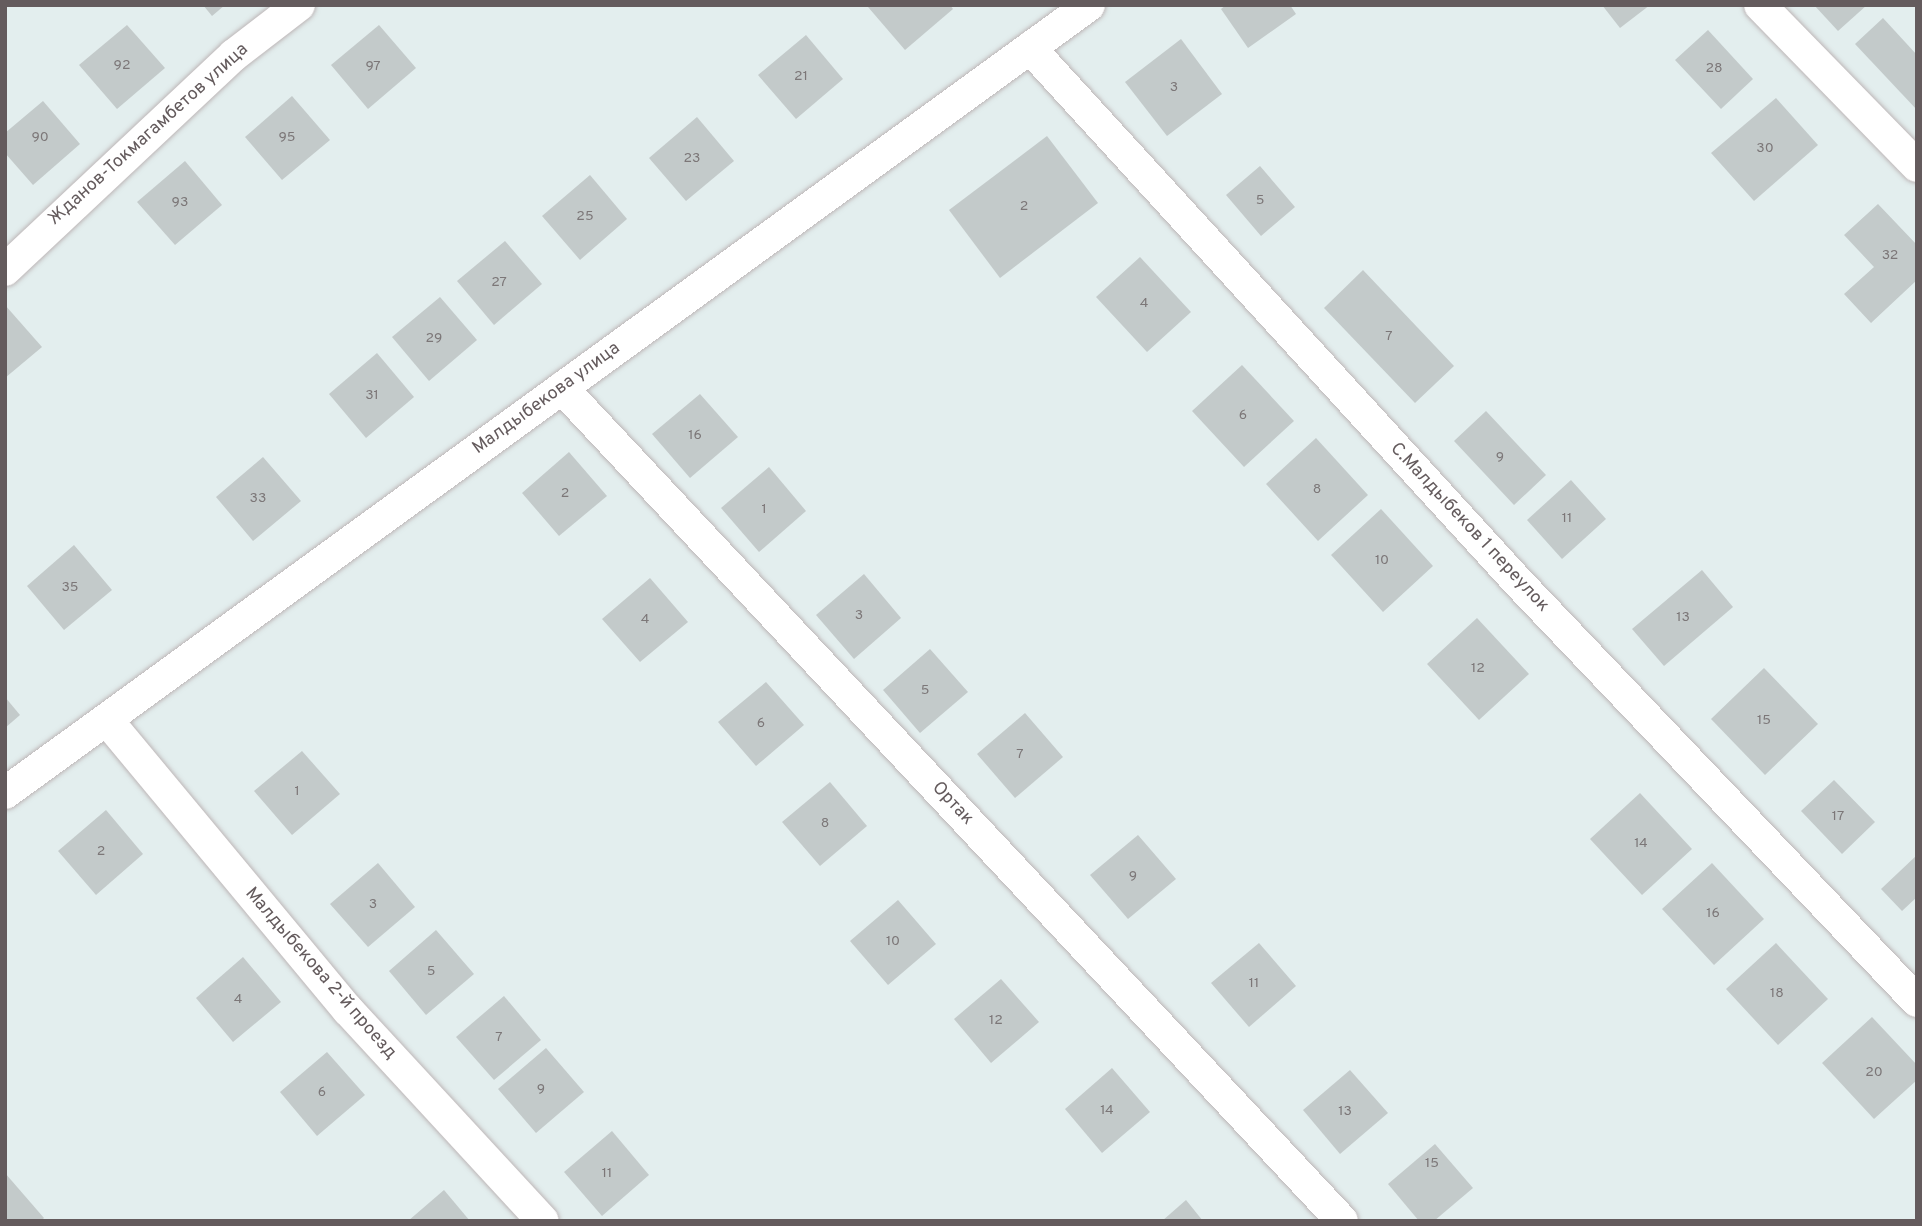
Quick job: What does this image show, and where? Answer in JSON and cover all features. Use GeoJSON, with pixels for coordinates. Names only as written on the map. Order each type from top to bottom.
{"type":"FeatureCollection","features":[{"type":"Feature","properties":{"kind":"street","name":"Жданов-Токмагамбетов улица"},"geometry":{"type":"LineString","coordinates":[[5,270],[234,55],[299,5]]}},
{"type":"Feature","properties":{"kind":"street","name":"Малдыбекова улица"},"geometry":{"type":"LineString","coordinates":[[5,793],[1088,5]]}},
{"type":"Feature","properties":{"kind":"street"},"geometry":{"type":"LineString","coordinates":[[1760,5],[1917,166]]}},
{"type":"Feature","properties":{"kind":"street","name":"С.Малдыбеков 1 переулок"},"geometry":{"type":"LineString","coordinates":[[1030,48],[1517,580],[1917,1001]]}},
{"type":"Feature","properties":{"kind":"street","name":"Ортак"},"geometry":{"type":"LineString","coordinates":[[562,388],[1342,1221]]}},
{"type":"Feature","properties":{"kind":"street","name":"Малдыбекова 2-й проезд"},"geometry":{"type":"LineString","coordinates":[[107,720],[348,1010],[543,1221]]}},
{"type":"Feature","properties":{"kind":"building"},"geometry":{"type":"Polygon","coordinates":[[[203,5],[225,5],[212,16],[203,5]]]}},
{"type":"Feature","properties":{"kind":"building"},"geometry":{"type":"Polygon","coordinates":[[[950,5],[953,9],[905,50],[868,7],[950,5]]]}},
{"type":"Feature","properties":{"kind":"building"},"geometry":{"type":"Polygon","coordinates":[[[1226,5],[1290,5],[1296,14],[1248,48],[1221,9],[1226,5]]]}},
{"type":"Feature","properties":{"kind":"building"},"geometry":{"type":"Polygon","coordinates":[[[1602,5],[1650,5],[1620,28],[1602,5]]]}},
{"type":"Feature","properties":{"kind":"building"},"geometry":{"type":"Polygon","coordinates":[[[1814,5],[1867,5],[1838,31],[1814,5]]]}},
{"type":"Feature","properties":{"kind":"building"},"geometry":{"type":"Polygon","coordinates":[[[1883,18],[1917,55],[1917,110],[1855,44],[1883,18]]]}},
{"type":"Feature","properties":{"kind":"building"},"geometry":{"type":"Polygon","coordinates":[[[127,25],[165,68],[117,109],[79,65],[127,25]]]}},
{"type":"Feature","properties":{"kind":"building"},"geometry":{"type":"Polygon","coordinates":[[[379,25],[416,68],[368,109],[331,65],[379,25]]]}},
{"type":"Feature","properties":{"kind":"building"},"geometry":{"type":"Polygon","coordinates":[[[1708,30],[1753,79],[1721,109],[1675,60],[1708,30]]]}},
{"type":"Feature","properties":{"kind":"building"},"geometry":{"type":"Polygon","coordinates":[[[806,35],[843,79],[796,119],[758,75],[806,35]]]}},
{"type":"Feature","properties":{"kind":"building"},"geometry":{"type":"Polygon","coordinates":[[[1181,39],[1222,94],[1167,136],[1125,82],[1181,39]]]}},
{"type":"Feature","properties":{"kind":"building"},"geometry":{"type":"Polygon","coordinates":[[[292,96],[330,140],[282,180],[245,137],[292,96]]]}},
{"type":"Feature","properties":{"kind":"building"},"geometry":{"type":"Polygon","coordinates":[[[1776,98],[1818,145],[1754,201],[1711,153],[1776,98]]]}},
{"type":"Feature","properties":{"kind":"building"},"geometry":{"type":"Polygon","coordinates":[[[43,101],[80,144],[33,185],[5,153],[5,133],[43,101]]]}},
{"type":"Feature","properties":{"kind":"building"},"geometry":{"type":"Polygon","coordinates":[[[697,117],[734,161],[686,201],[649,158],[697,117]]]}},
{"type":"Feature","properties":{"kind":"building"},"geometry":{"type":"Polygon","coordinates":[[[1047,136],[1098,203],[1000,278],[949,210],[1047,136]]]}},
{"type":"Feature","properties":{"kind":"building"},"geometry":{"type":"Polygon","coordinates":[[[185,161],[222,205],[175,245],[137,202],[185,161]]]}},
{"type":"Feature","properties":{"kind":"building"},"geometry":{"type":"Polygon","coordinates":[[[1260,166],[1295,207],[1261,236],[1226,195],[1260,166]]]}},
{"type":"Feature","properties":{"kind":"building"},"geometry":{"type":"Polygon","coordinates":[[[590,175],[627,219],[580,260],[542,216],[590,175]]]}},
{"type":"Feature","properties":{"kind":"building"},"geometry":{"type":"Polygon","coordinates":[[[1878,204],[1917,245],[1917,280],[1871,323],[1844,294],[1874,267],[1844,235],[1878,204]]]}},
{"type":"Feature","properties":{"kind":"building"},"geometry":{"type":"Polygon","coordinates":[[[505,241],[542,284],[494,325],[457,281],[505,241]]]}},
{"type":"Feature","properties":{"kind":"building"},"geometry":{"type":"Polygon","coordinates":[[[1140,257],[1191,312],[1147,352],[1096,297],[1140,257]]]}},
{"type":"Feature","properties":{"kind":"building"},"geometry":{"type":"Polygon","coordinates":[[[1363,270],[1454,366],[1415,403],[1324,308],[1363,270]]]}},
{"type":"Feature","properties":{"kind":"building"},"geometry":{"type":"Polygon","coordinates":[[[440,297],[477,340],[429,381],[392,337],[440,297]]]}},
{"type":"Feature","properties":{"kind":"building"},"geometry":{"type":"Polygon","coordinates":[[[5,305],[42,347],[5,378],[5,305]]]}},
{"type":"Feature","properties":{"kind":"building"},"geometry":{"type":"Polygon","coordinates":[[[377,353],[414,397],[366,438],[329,394],[377,353]]]}},
{"type":"Feature","properties":{"kind":"building"},"geometry":{"type":"Polygon","coordinates":[[[1242,365],[1294,421],[1244,467],[1192,411],[1242,365]]]}},
{"type":"Feature","properties":{"kind":"building"},"geometry":{"type":"Polygon","coordinates":[[[700,394],[738,437],[690,478],[652,434],[700,394]]]}},
{"type":"Feature","properties":{"kind":"building"},"geometry":{"type":"Polygon","coordinates":[[[1486,411],[1546,475],[1514,505],[1454,441],[1486,411]]]}},
{"type":"Feature","properties":{"kind":"building"},"geometry":{"type":"Polygon","coordinates":[[[1316,438],[1368,495],[1318,541],[1266,484],[1316,438]]]}},
{"type":"Feature","properties":{"kind":"building"},"geometry":{"type":"Polygon","coordinates":[[[569,452],[607,496],[559,536],[522,493],[569,452]]]}},
{"type":"Feature","properties":{"kind":"building"},"geometry":{"type":"Polygon","coordinates":[[[263,457],[301,501],[253,541],[216,497],[263,457]]]}},
{"type":"Feature","properties":{"kind":"building"},"geometry":{"type":"Polygon","coordinates":[[[769,467],[806,511],[759,552],[721,508],[769,467]]]}},
{"type":"Feature","properties":{"kind":"building"},"geometry":{"type":"Polygon","coordinates":[[[1571,480],[1606,519],[1562,559],[1527,520],[1571,480]]]}},
{"type":"Feature","properties":{"kind":"building"},"geometry":{"type":"Polygon","coordinates":[[[1381,509],[1433,566],[1383,612],[1331,555],[1381,509]]]}},
{"type":"Feature","properties":{"kind":"building"},"geometry":{"type":"Polygon","coordinates":[[[74,545],[112,590],[64,630],[27,586],[74,545]]]}},
{"type":"Feature","properties":{"kind":"building"},"geometry":{"type":"Polygon","coordinates":[[[1702,570],[1733,607],[1664,666],[1632,629],[1702,570]]]}},
{"type":"Feature","properties":{"kind":"building"},"geometry":{"type":"Polygon","coordinates":[[[864,574],[901,618],[854,659],[816,615],[864,574]]]}},
{"type":"Feature","properties":{"kind":"building"},"geometry":{"type":"Polygon","coordinates":[[[650,578],[688,622],[640,662],[602,619],[650,578]]]}},
{"type":"Feature","properties":{"kind":"building"},"geometry":{"type":"Polygon","coordinates":[[[1477,618],[1529,674],[1479,720],[1427,664],[1477,618]]]}},
{"type":"Feature","properties":{"kind":"building"},"geometry":{"type":"Polygon","coordinates":[[[930,649],[968,692],[920,733],[883,690],[930,649]]]}},
{"type":"Feature","properties":{"kind":"building"},"geometry":{"type":"Polygon","coordinates":[[[1764,668],[1818,724],[1765,775],[1711,719],[1764,668]]]}},
{"type":"Feature","properties":{"kind":"building"},"geometry":{"type":"Polygon","coordinates":[[[766,682],[804,725],[756,766],[718,722],[766,682]]]}},
{"type":"Feature","properties":{"kind":"building"},"geometry":{"type":"Polygon","coordinates":[[[5,697],[20,715],[5,728],[5,697]]]}},
{"type":"Feature","properties":{"kind":"building"},"geometry":{"type":"Polygon","coordinates":[[[1025,713],[1063,757],[1015,798],[977,754],[1025,713]]]}},
{"type":"Feature","properties":{"kind":"building"},"geometry":{"type":"Polygon","coordinates":[[[302,751],[340,794],[292,835],[254,791],[302,751]]]}},
{"type":"Feature","properties":{"kind":"building"},"geometry":{"type":"Polygon","coordinates":[[[1834,780],[1875,822],[1842,854],[1801,811],[1834,780]]]}},
{"type":"Feature","properties":{"kind":"building"},"geometry":{"type":"Polygon","coordinates":[[[830,782],[867,826],[820,866],[782,822],[830,782]]]}},
{"type":"Feature","properties":{"kind":"building"},"geometry":{"type":"Polygon","coordinates":[[[1640,793],[1692,849],[1642,895],[1590,839],[1640,793]]]}},
{"type":"Feature","properties":{"kind":"building"},"geometry":{"type":"Polygon","coordinates":[[[106,810],[143,854],[96,895],[58,851],[106,810]]]}},
{"type":"Feature","properties":{"kind":"building"},"geometry":{"type":"Polygon","coordinates":[[[1138,835],[1176,879],[1128,919],[1090,875],[1138,835]]]}},
{"type":"Feature","properties":{"kind":"building"},"geometry":{"type":"Polygon","coordinates":[[[1917,855],[1917,897],[1902,911],[1881,889],[1917,855]]]}},
{"type":"Feature","properties":{"kind":"building"},"geometry":{"type":"Polygon","coordinates":[[[378,863],[415,907],[368,947],[330,904],[378,863]]]}},
{"type":"Feature","properties":{"kind":"building"},"geometry":{"type":"Polygon","coordinates":[[[1712,863],[1764,919],[1714,965],[1662,909],[1712,863]]]}},
{"type":"Feature","properties":{"kind":"building"},"geometry":{"type":"Polygon","coordinates":[[[898,900],[936,944],[888,985],[850,941],[898,900]]]}},
{"type":"Feature","properties":{"kind":"building"},"geometry":{"type":"Polygon","coordinates":[[[436,930],[474,974],[426,1015],[389,971],[436,930]]]}},
{"type":"Feature","properties":{"kind":"building"},"geometry":{"type":"Polygon","coordinates":[[[1259,943],[1296,986],[1249,1027],[1211,983],[1259,943]]]}},
{"type":"Feature","properties":{"kind":"building"},"geometry":{"type":"Polygon","coordinates":[[[1776,943],[1828,999],[1778,1045],[1726,989],[1776,943]]]}},
{"type":"Feature","properties":{"kind":"building"},"geometry":{"type":"Polygon","coordinates":[[[243,957],[281,1002],[233,1042],[196,998],[243,957]]]}},
{"type":"Feature","properties":{"kind":"building"},"geometry":{"type":"Polygon","coordinates":[[[1001,979],[1039,1022],[991,1063],[954,1019],[1001,979]]]}},
{"type":"Feature","properties":{"kind":"building"},"geometry":{"type":"Polygon","coordinates":[[[504,996],[541,1040],[494,1080],[456,1037],[504,996]]]}},
{"type":"Feature","properties":{"kind":"building"},"geometry":{"type":"Polygon","coordinates":[[[1872,1017],[1917,1065],[1917,1080],[1874,1119],[1822,1063],[1872,1017]]]}},
{"type":"Feature","properties":{"kind":"building"},"geometry":{"type":"Polygon","coordinates":[[[546,1048],[584,1092],[536,1133],[498,1089],[546,1048]]]}},
{"type":"Feature","properties":{"kind":"building"},"geometry":{"type":"Polygon","coordinates":[[[327,1052],[365,1095],[317,1136],[280,1092],[327,1052]]]}},
{"type":"Feature","properties":{"kind":"building"},"geometry":{"type":"Polygon","coordinates":[[[1112,1068],[1150,1112],[1102,1153],[1065,1109],[1112,1068]]]}},
{"type":"Feature","properties":{"kind":"building"},"geometry":{"type":"Polygon","coordinates":[[[1350,1070],[1388,1113],[1340,1154],[1303,1110],[1350,1070]]]}},
{"type":"Feature","properties":{"kind":"building"},"geometry":{"type":"Polygon","coordinates":[[[612,1131],[649,1175],[602,1216],[564,1172],[612,1131]]]}},
{"type":"Feature","properties":{"kind":"building"},"geometry":{"type":"Polygon","coordinates":[[[1435,1144],[1473,1188],[1434,1221],[1419,1221],[1388,1184],[1435,1144]]]}},
{"type":"Feature","properties":{"kind":"building"},"geometry":{"type":"Polygon","coordinates":[[[5,1173],[44,1218],[41,1221],[5,1221],[5,1173]]]}},
{"type":"Feature","properties":{"kind":"building"},"geometry":{"type":"Polygon","coordinates":[[[444,1190],[470,1221],[408,1221],[444,1190]]]}},
{"type":"Feature","properties":{"kind":"building"},"geometry":{"type":"Polygon","coordinates":[[[1186,1200],[1203,1221],[1162,1221],[1186,1200]]]}}]}
